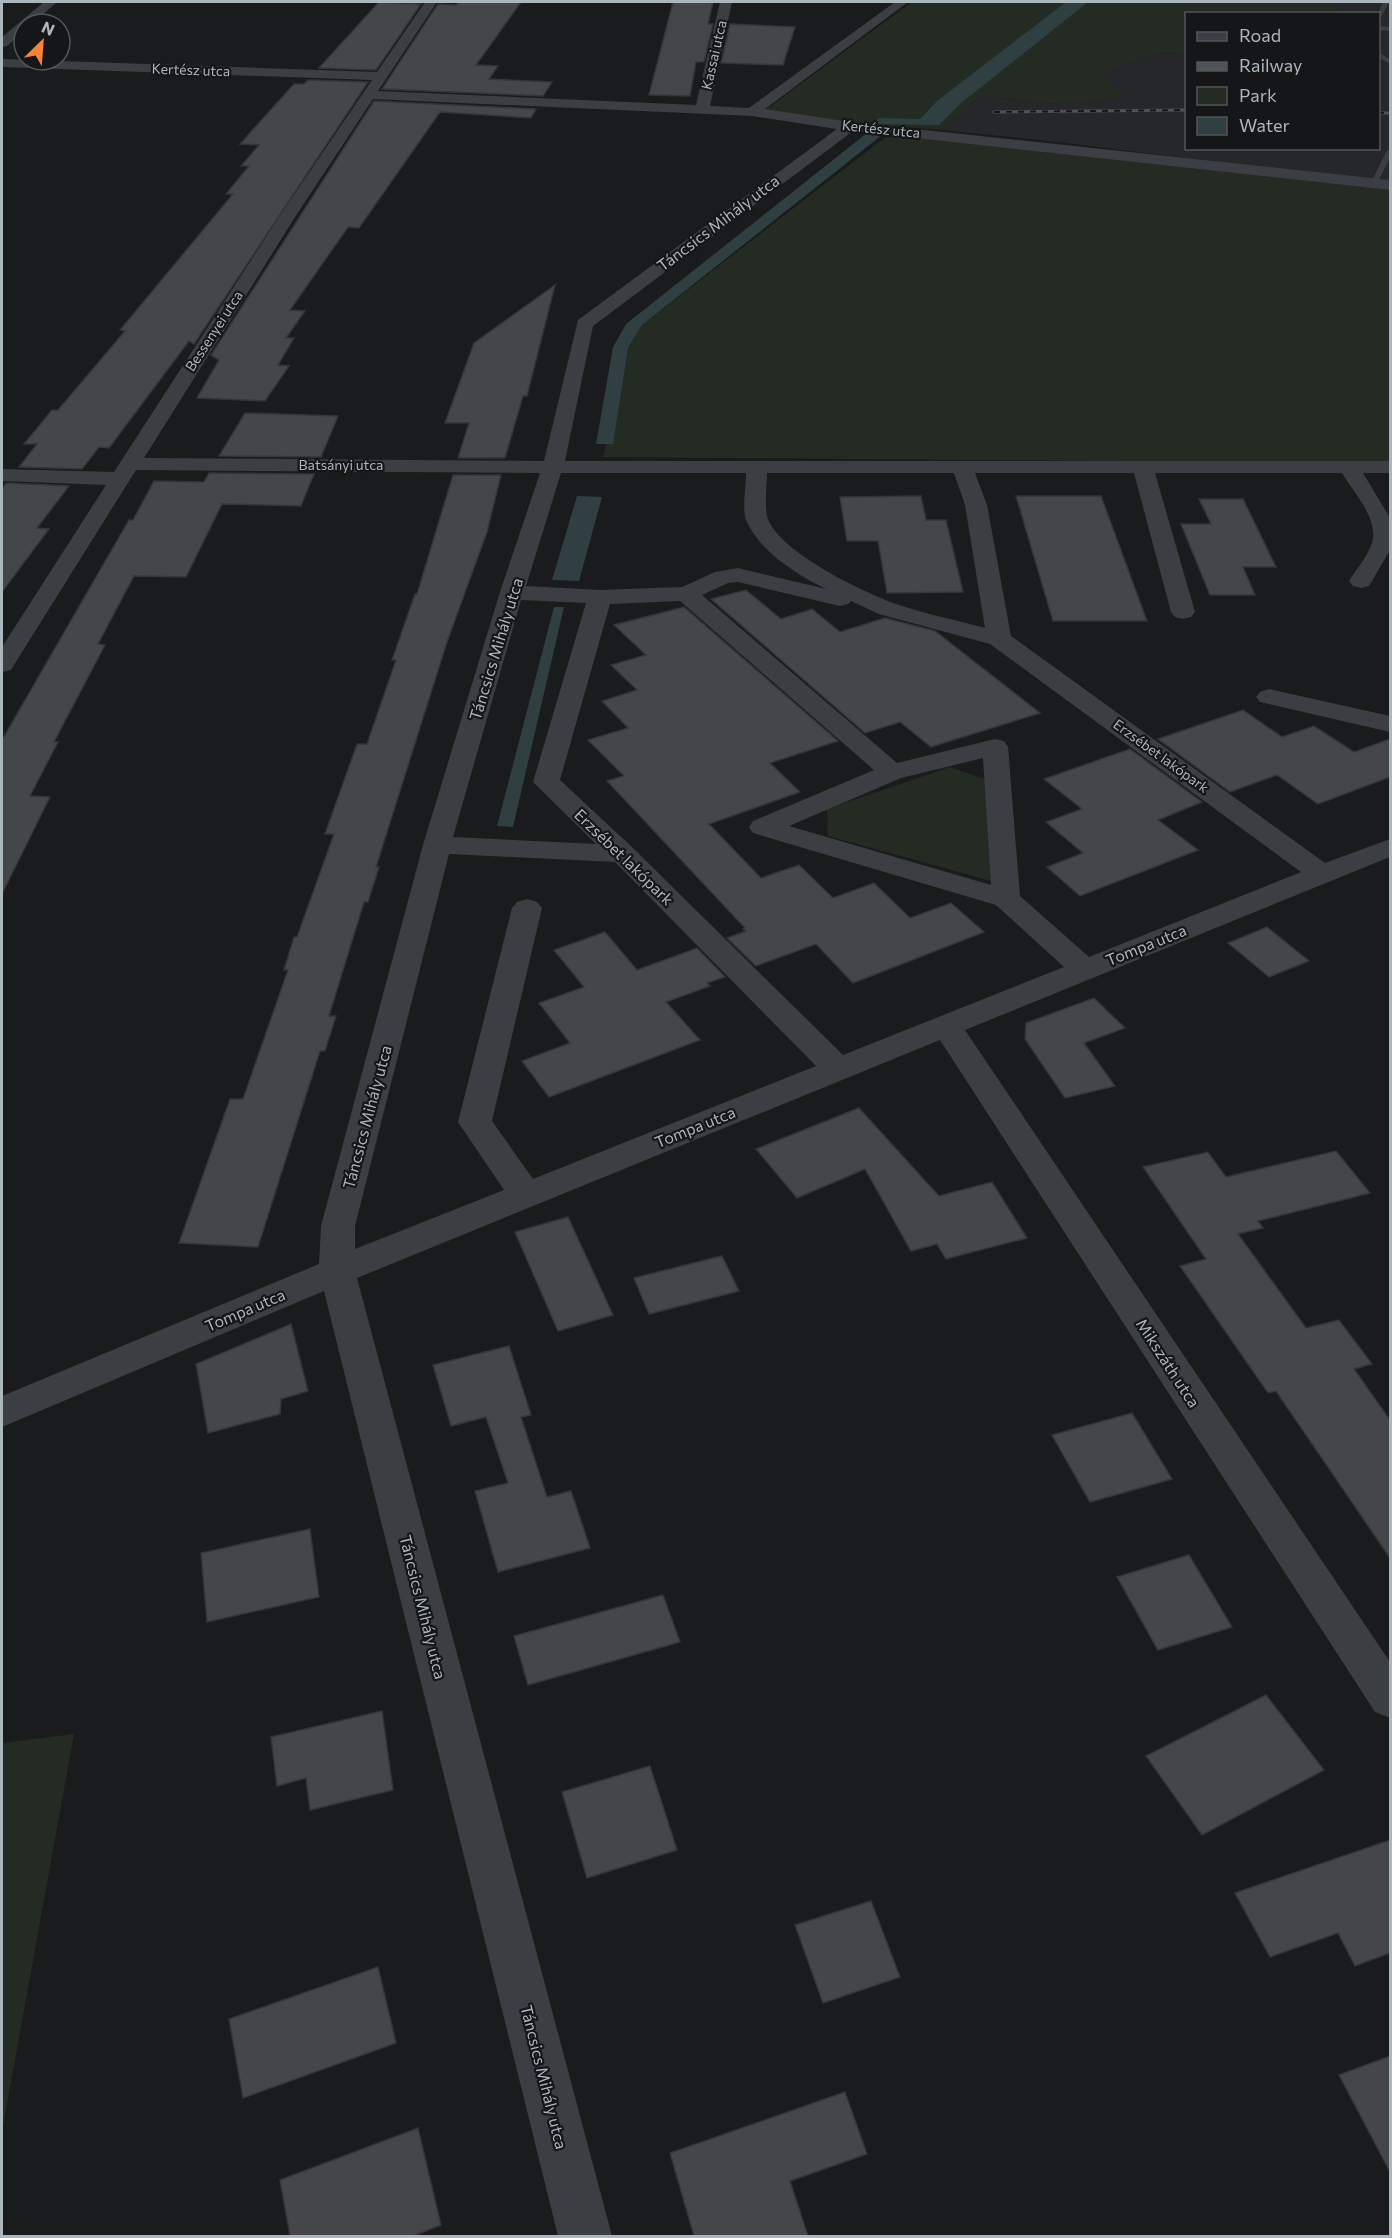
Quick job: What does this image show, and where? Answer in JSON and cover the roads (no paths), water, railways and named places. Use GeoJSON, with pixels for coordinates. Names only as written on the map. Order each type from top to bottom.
{"type":"FeatureCollection","features":[{"type":"Feature","properties":{"kind":"street"},"geometry":{"type":"LineString","coordinates":[[2,43],[51,2]]}},
{"type":"Feature","properties":{"kind":"street","name":"Bessenyei utca"},"geometry":{"type":"LineString","coordinates":[[2,664],[289,214],[431,2]]}},
{"type":"Feature","properties":{"kind":"street","name":"Kassai utca"},"geometry":{"type":"LineString","coordinates":[[702,109],[726,2]]}},
{"type":"Feature","properties":{"kind":"street"},"geometry":{"type":"LineString","coordinates":[[752,112],[902,2]]}},
{"type":"Feature","properties":{"kind":"street","name":"Kertész utca"},"geometry":{"type":"LineString","coordinates":[[2,63],[380,76]]}},
{"type":"Feature","properties":{"kind":"street","name":"Kertész utca"},"geometry":{"type":"LineString","coordinates":[[370,95],[752,112],[850,126],[1390,186]]}},
{"type":"Feature","properties":{"kind":"street","name":"Táncsics Mihály utca"},"geometry":{"type":"LineString","coordinates":[[585,2236],[337,1271],[338,1226],[437,845],[512,592],[553,467],[584,324],[850,126]]}},
{"type":"Feature","properties":{"kind":"street"},"geometry":{"type":"LineString","coordinates":[[553,467],[1390,467]]}},
{"type":"Feature","properties":{"kind":"street","name":"Batsányi utca"},"geometry":{"type":"LineString","coordinates":[[2,475],[125,471],[553,467]]}},
{"type":"Feature","properties":{"kind":"street","name":"Erzsébet lakópark"},"geometry":{"type":"LineString","coordinates":[[757,467],[756,518],[773,543],[806,568],[887,609],[999,639],[1322,874]]}},
{"type":"Feature","properties":{"kind":"street"},"geometry":{"type":"LineString","coordinates":[[962,467],[976,505],[999,639]]}},
{"type":"Feature","properties":{"kind":"street"},"geometry":{"type":"LineString","coordinates":[[1143,467],[1183,612]]}},
{"type":"Feature","properties":{"kind":"street"},"geometry":{"type":"LineString","coordinates":[[1348,467],[1377,511],[1385,532],[1380,549],[1361,581]]}},
{"type":"Feature","properties":{"kind":"street"},"geometry":{"type":"LineString","coordinates":[[780,585],[806,568]]}},
{"type":"Feature","properties":{"kind":"street"},"geometry":{"type":"LineString","coordinates":[[512,592],[600,597],[686,594],[723,577],[738,575],[887,609]]}},
{"type":"Feature","properties":{"kind":"street"},"geometry":{"type":"LineString","coordinates":[[686,594],[892,772]]}},
{"type":"Feature","properties":{"kind":"street","name":"Erzsébet lakópark"},"geometry":{"type":"LineString","coordinates":[[600,597],[546,782],[623,854],[838,1069]]}},
{"type":"Feature","properties":{"kind":"street"},"geometry":{"type":"LineString","coordinates":[[1269,697],[1390,724]]}},
{"type":"Feature","properties":{"kind":"street"},"geometry":{"type":"LineString","coordinates":[[1006,899],[995,747],[892,772],[763,827],[1006,899],[1085,970]]}},
{"type":"Feature","properties":{"kind":"street"},"geometry":{"type":"LineString","coordinates":[[437,845],[623,854]]}},
{"type":"Feature","properties":{"kind":"street","name":"Tompa utca"},"geometry":{"type":"LineString","coordinates":[[2,1412],[337,1271],[1390,847]]}},
{"type":"Feature","properties":{"kind":"street"},"geometry":{"type":"LineString","coordinates":[[526,1195],[475,1122],[527,908]]}},
{"type":"Feature","properties":{"kind":"street","name":"Mikszáth utca"},"geometry":{"type":"LineString","coordinates":[[946,1026],[1390,1698]]}},
{"type":"Feature","properties":{"kind":"lane"},"geometry":{"type":"LineString","coordinates":[[1380,16],[1386,2]]}},
{"type":"Feature","properties":{"kind":"lane"},"geometry":{"type":"LineString","coordinates":[[1373,183],[1390,152]]}},
{"type":"Feature","properties":{"kind":"water"},"geometry":{"type":"Polygon","coordinates":[[[1066,2],[1088,2],[960,104],[939,125],[873,124],[879,118],[920,119],[937,101],[1066,2]]]}},
{"type":"Feature","properties":{"kind":"water"},"geometry":{"type":"Polygon","coordinates":[[[867,133],[882,135],[642,325],[628,348],[613,444],[596,444],[613,347],[626,324],[867,133]]]}},
{"type":"Feature","properties":{"kind":"water"},"geometry":{"type":"Polygon","coordinates":[[[577,496],[602,497],[579,581],[552,580],[577,496]]]}},
{"type":"Feature","properties":{"kind":"water"},"geometry":{"type":"Polygon","coordinates":[[[554,607],[564,607],[513,827],[497,826],[554,607]]]}},
{"type":"Feature","properties":{"kind":"railway"},"geometry":{"type":"LineString","coordinates":[[994,112],[1185,110]]}},
{"type":"Feature","properties":{"kind":"railway"},"geometry":{"type":"LineString","coordinates":[[1380,113],[1390,113]]}}]}
